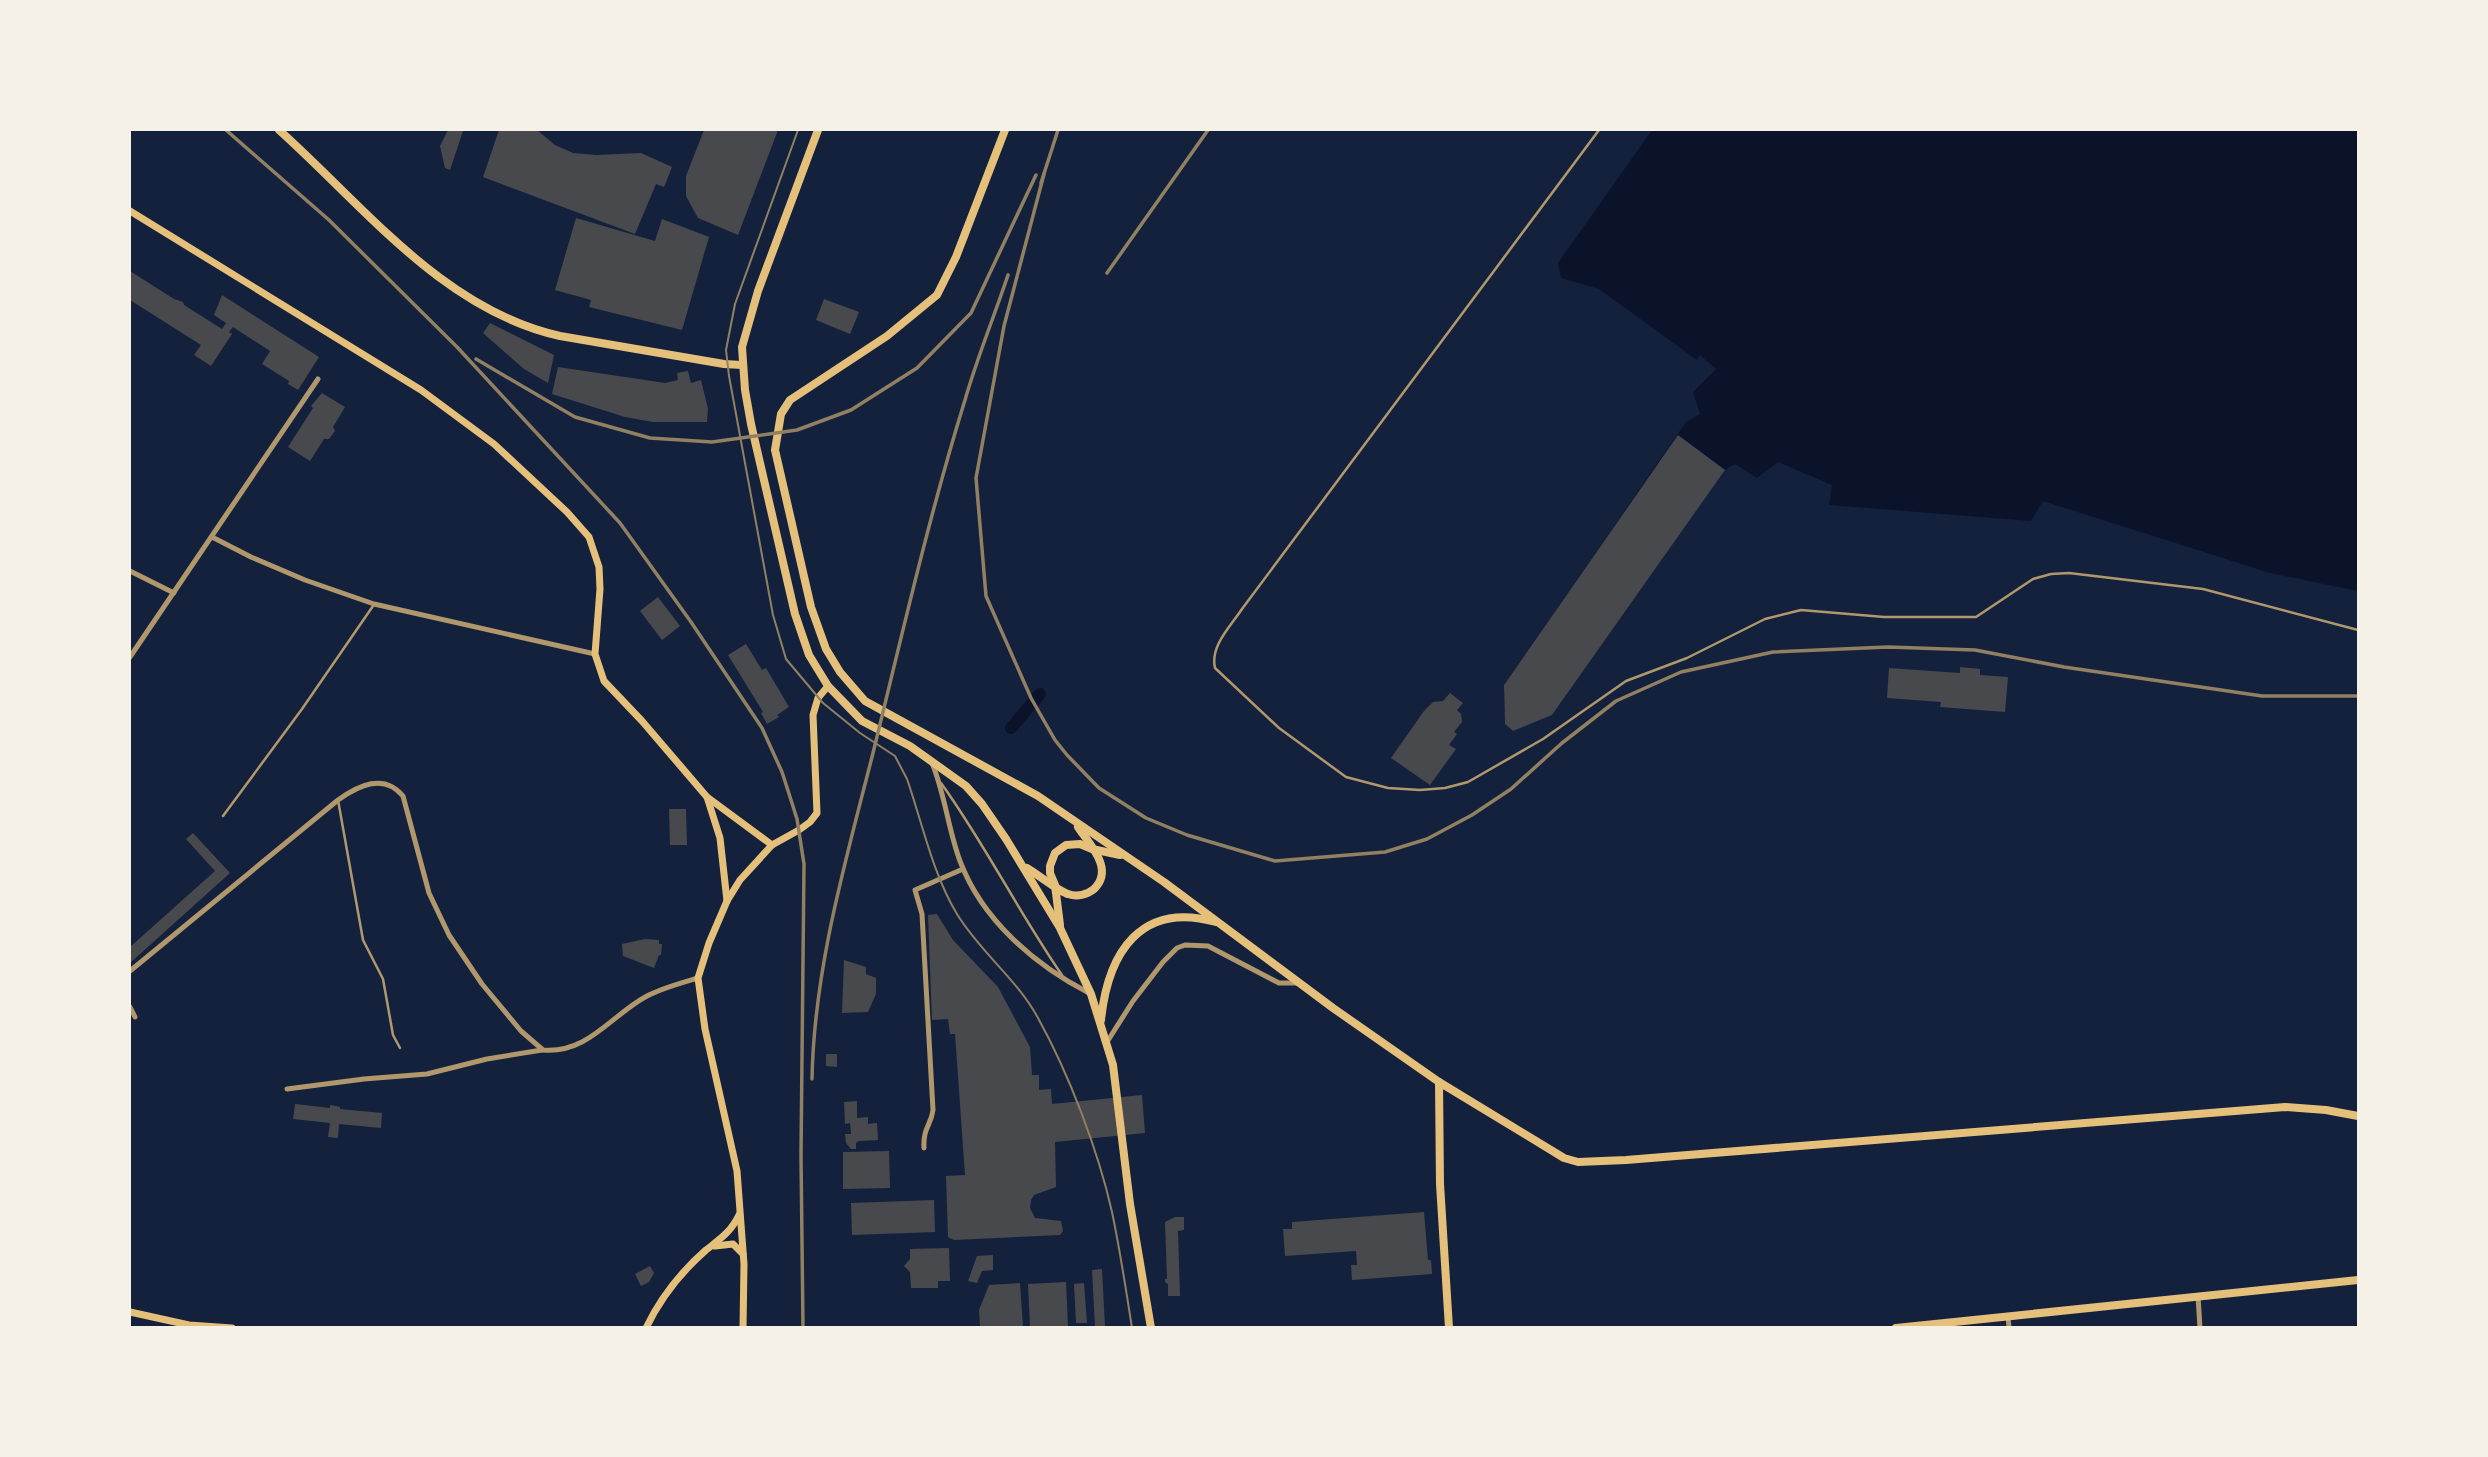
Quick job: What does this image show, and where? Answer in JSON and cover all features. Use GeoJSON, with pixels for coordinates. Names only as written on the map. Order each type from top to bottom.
{"type":"FeatureCollection","features":[{"type":"Feature","properties":{"kind":"main road"},"geometry":{"type":"LineString","coordinates":[[279,130],[428,270],[491,309],[545,333],[742,366]]}},
{"type":"Feature","properties":{"kind":"main road"},"geometry":{"type":"LineString","coordinates":[[818,130],[758,291],[743,340],[742,366],[751,424],[794,614],[809,654],[828,686],[862,721],[931,760],[966,786],[982,804],[1025,867],[1060,928],[1091,994],[1113,1065],[1130,1204],[1152,1328]]}},
{"type":"Feature","properties":{"kind":"main road"},"geometry":{"type":"LineString","coordinates":[[1005,130],[956,257],[937,295],[887,336],[790,400],[781,414],[775,450],[811,607],[826,649],[839,672],[865,701],[1026,789],[1222,924],[1299,983],[1439,1082],[1540,1145],[1578,1162],[2285,1107],[2358,1116]]}},
{"type":"Feature","properties":{"kind":"main road"},"geometry":{"type":"LineString","coordinates":[[130,211],[421,390],[468,423],[530,476],[577,522],[589,537],[595,551],[600,589],[595,654],[604,681],[707,797],[772,845]]}},
{"type":"Feature","properties":{"kind":"main road"},"geometry":{"type":"LineString","coordinates":[[743,1328],[743,1254],[737,1171],[702,1017],[698,978],[703,958],[727,901],[740,880],[772,845],[799,830],[817,813],[813,715],[818,698],[828,686]]}},
{"type":"Feature","properties":{"kind":"main road"},"geometry":{"type":"LineString","coordinates":[[707,797],[720,838],[727,901]]}},
{"type":"Feature","properties":{"kind":"main road"},"geometry":{"type":"LineString","coordinates":[[1025,867],[1070,895],[1082,895],[1092,890],[1100,881],[1100,858],[1074,822]]}},
{"type":"Feature","properties":{"kind":"main road"},"geometry":{"type":"LineString","coordinates":[[1060,928],[1050,866],[1060,849],[1080,844],[1124,856]]}},
{"type":"Feature","properties":{"kind":"main road"},"geometry":{"type":"LineString","coordinates":[[1101,1025],[1109,976],[1122,951],[1145,927],[1156,921],[1183,916],[1222,924]]}},
{"type":"Feature","properties":{"kind":"main road"},"geometry":{"type":"LineString","coordinates":[[1439,1082],[1440,1186],[1449,1328]]}},
{"type":"Feature","properties":{"kind":"main road"},"geometry":{"type":"LineString","coordinates":[[646,1328],[672,1286],[708,1249],[727,1234],[741,1211]]}},
{"type":"Feature","properties":{"kind":"main road"},"geometry":{"type":"LineString","coordinates":[[708,1249],[728,1243],[737,1246],[743,1254]]}},
{"type":"Feature","properties":{"kind":"main road"},"geometry":{"type":"LineString","coordinates":[[1896,1328],[2358,1280]]}},
{"type":"Feature","properties":{"kind":"main road"},"geometry":{"type":"LineString","coordinates":[[130,1312],[188,1325],[232,1328]]}},
{"type":"Feature","properties":{"kind":"street"},"geometry":{"type":"LineString","coordinates":[[130,657],[318,379]]}},
{"type":"Feature","properties":{"kind":"street"},"geometry":{"type":"LineString","coordinates":[[212,537],[294,575],[374,604],[595,654]]}},
{"type":"Feature","properties":{"kind":"street"},"geometry":{"type":"LineString","coordinates":[[130,571],[174,593]]}},
{"type":"Feature","properties":{"kind":"street"},"geometry":{"type":"LineString","coordinates":[[931,760],[963,869],[975,891],[1022,949],[1066,981],[1091,994]]}},
{"type":"Feature","properties":{"kind":"street"},"geometry":{"type":"LineString","coordinates":[[130,971],[338,800],[374,782],[393,786],[403,796],[429,893],[449,935],[466,962],[521,1031],[544,1050]]}},
{"type":"Feature","properties":{"kind":"street"},"geometry":{"type":"LineString","coordinates":[[924,1148],[925,1129],[933,1110],[922,914],[915,890],[963,869]]}},
{"type":"Feature","properties":{"kind":"street"},"geometry":{"type":"LineString","coordinates":[[1106,1042],[1163,962],[1177,948],[1185,945],[1208,946],[1279,983],[1299,983]]}},
{"type":"Feature","properties":{"kind":"street"},"geometry":{"type":"LineString","coordinates":[[287,1089],[427,1074],[486,1059],[565,1049],[593,1037],[645,997],[698,978]]}},
{"type":"Feature","properties":{"kind":"street"},"geometry":{"type":"LineString","coordinates":[[130,1007],[135,1017]]}},
{"type":"Feature","properties":{"kind":"street"},"geometry":{"type":"LineString","coordinates":[[2198,1296],[2200,1328]]}},
{"type":"Feature","properties":{"kind":"street"},"geometry":{"type":"LineString","coordinates":[[2008,1316],[2009,1328]]}},
{"type":"Feature","properties":{"kind":"lane"},"geometry":{"type":"LineString","coordinates":[[1599,130],[1215,649],[1215,668],[1279,728],[1346,776],[1388,788],[1420,790],[1445,788],[1468,782],[1543,739],[1626,681],[1686,658],[1765,619],[1801,610],[1884,617],[1976,617],[2033,579],[2069,573],[2203,589],[2358,630]]}},
{"type":"Feature","properties":{"kind":"lane"},"geometry":{"type":"LineString","coordinates":[[223,817],[374,604]]}},
{"type":"Feature","properties":{"kind":"lane"},"geometry":{"type":"LineString","coordinates":[[939,780],[961,810],[1066,981]]}},
{"type":"Feature","properties":{"kind":"lane"},"geometry":{"type":"LineString","coordinates":[[338,800],[363,940],[383,979],[393,1035],[400,1048]]}},
{"type":"Feature","properties":{"kind":"water"},"geometry":{"type":"Polygon","coordinates":[[[1652,130],[2358,130],[2358,591],[2270,573],[2043,501],[2031,521],[1829,505],[1832,485],[1778,462],[1757,478],[1735,464],[1725,470],[1552,715],[1513,731],[1505,724],[1504,685],[1686,422],[1700,414],[1693,392],[1716,369],[1700,355],[1697,360],[1599,289],[1561,278],[1558,263],[1652,130]]]}},
{"type":"Feature","properties":{"kind":"building"},"geometry":{"type":"Polygon","coordinates":[[[448,130],[463,131],[450,170],[445,168],[440,146],[448,130]]]}},
{"type":"Feature","properties":{"kind":"building"},"geometry":{"type":"Polygon","coordinates":[[[499,130],[537,130],[555,145],[573,153],[641,153],[672,167],[664,187],[656,184],[635,234],[483,177],[499,130]]]}},
{"type":"Feature","properties":{"kind":"building"},"geometry":{"type":"Polygon","coordinates":[[[704,130],[778,130],[738,235],[698,218],[686,196],[686,176],[704,130]]]}},
{"type":"Feature","properties":{"kind":"building"},"geometry":{"type":"Polygon","coordinates":[[[576,218],[655,241],[662,219],[709,237],[682,330],[589,307],[591,300],[555,290],[576,218]]]}},
{"type":"Feature","properties":{"kind":"building"},"geometry":{"type":"Polygon","coordinates":[[[130,271],[222,329],[226,323],[214,315],[222,295],[319,357],[298,390],[262,364],[270,351],[233,327],[229,332],[232,334],[211,366],[194,355],[201,345],[130,300],[130,271]]]}},
{"type":"Feature","properties":{"kind":"building"},"geometry":{"type":"Polygon","coordinates":[[[824,299],[859,312],[850,334],[816,320],[824,299]]]}},
{"type":"Feature","properties":{"kind":"building"},"geometry":{"type":"Polygon","coordinates":[[[490,323],[554,355],[548,383],[524,369],[483,333],[490,323]]]}},
{"type":"Feature","properties":{"kind":"building"},"geometry":{"type":"Polygon","coordinates":[[[558,367],[665,383],[678,380],[677,373],[688,371],[691,383],[701,380],[708,409],[707,422],[653,422],[625,417],[552,394],[558,367]]]}},
{"type":"Feature","properties":{"kind":"building"},"geometry":{"type":"Polygon","coordinates":[[[322,393],[345,407],[333,427],[335,431],[329,439],[324,439],[310,461],[288,447],[313,408],[311,406],[322,393]]]}},
{"type":"Feature","properties":{"kind":"building"},"geometry":{"type":"Polygon","coordinates":[[[1678,435],[1725,470],[1552,715],[1513,731],[1505,724],[1504,685],[1678,435]]]}},
{"type":"Feature","properties":{"kind":"building"},"geometry":{"type":"Polygon","coordinates":[[[658,597],[680,626],[662,640],[640,611],[658,597]]]}},
{"type":"Feature","properties":{"kind":"building"},"geometry":{"type":"Polygon","coordinates":[[[746,644],[762,670],[766,668],[789,707],[767,724],[761,713],[763,712],[728,655],[746,644]]]}},
{"type":"Feature","properties":{"kind":"building"},"geometry":{"type":"Polygon","coordinates":[[[1960,667],[1980,669],[1980,675],[2008,677],[2005,712],[1940,707],[1941,702],[1887,698],[1889,668],[1960,673],[1960,667]]]}},
{"type":"Feature","properties":{"kind":"building"},"geometry":{"type":"Polygon","coordinates":[[[1450,693],[1463,703],[1457,710],[1461,714],[1462,722],[1449,745],[1456,749],[1430,785],[1391,758],[1424,711],[1433,702],[1443,701],[1450,693]]]}},
{"type":"Feature","properties":{"kind":"building"},"geometry":{"type":"Polygon","coordinates":[[[669,809],[686,809],[687,845],[670,845],[669,809]]]}},
{"type":"Feature","properties":{"kind":"building"},"geometry":{"type":"Polygon","coordinates":[[[193,833],[230,873],[130,963],[130,947],[215,871],[186,839],[193,833]]]}},
{"type":"Feature","properties":{"kind":"building"},"geometry":{"type":"Polygon","coordinates":[[[937,914],[953,940],[998,987],[1030,1047],[1032,1075],[1039,1075],[1039,1090],[1051,1089],[1052,1104],[1142,1095],[1145,1133],[1055,1142],[1056,1187],[1034,1195],[1030,1208],[1035,1218],[1061,1221],[1063,1231],[1060,1235],[954,1240],[948,1237],[946,1176],[965,1175],[955,1034],[950,1034],[948,1019],[932,1020],[928,915],[937,914]]]}},
{"type":"Feature","properties":{"kind":"building"},"geometry":{"type":"Polygon","coordinates":[[[645,939],[659,940],[659,944],[662,944],[661,955],[654,968],[623,956],[622,944],[645,939]]]}},
{"type":"Feature","properties":{"kind":"building"},"geometry":{"type":"Polygon","coordinates":[[[844,960],[866,967],[866,974],[876,978],[876,994],[868,1012],[842,1013],[844,960]]]}},
{"type":"Feature","properties":{"kind":"building"},"geometry":{"type":"Polygon","coordinates":[[[826,1054],[837,1054],[837,1067],[826,1066],[826,1054]]]}},
{"type":"Feature","properties":{"kind":"building"},"geometry":{"type":"Polygon","coordinates":[[[857,1101],[857,1118],[868,1117],[868,1124],[877,1123],[878,1140],[859,1141],[856,1143],[856,1149],[851,1149],[846,1143],[845,1134],[851,1134],[850,1123],[845,1124],[844,1102],[857,1101]]]}},
{"type":"Feature","properties":{"kind":"building"},"geometry":{"type":"Polygon","coordinates":[[[295,1104],[330,1108],[330,1105],[340,1109],[382,1113],[381,1128],[339,1124],[338,1138],[328,1137],[330,1123],[293,1119],[295,1104]]]}},
{"type":"Feature","properties":{"kind":"building"},"geometry":{"type":"Polygon","coordinates":[[[889,1151],[890,1188],[843,1189],[843,1152],[889,1151]]]}},
{"type":"Feature","properties":{"kind":"building"},"geometry":{"type":"Polygon","coordinates":[[[934,1200],[935,1232],[852,1235],[851,1203],[934,1200]]]}},
{"type":"Feature","properties":{"kind":"building"},"geometry":{"type":"Polygon","coordinates":[[[1424,1212],[1428,1260],[1431,1260],[1432,1274],[1352,1280],[1351,1265],[1357,1265],[1356,1251],[1285,1256],[1283,1229],[1292,1229],[1292,1222],[1424,1212]]]}},
{"type":"Feature","properties":{"kind":"building"},"geometry":{"type":"Polygon","coordinates":[[[1175,1217],[1184,1217],[1184,1230],[1178,1231],[1180,1296],[1168,1296],[1168,1284],[1165,1282],[1165,1222],[1175,1217]]]}},
{"type":"Feature","properties":{"kind":"building"},"geometry":{"type":"Polygon","coordinates":[[[949,1248],[950,1281],[938,1281],[938,1288],[911,1288],[910,1272],[904,1266],[910,1259],[910,1249],[949,1248]]]}},
{"type":"Feature","properties":{"kind":"building"},"geometry":{"type":"Polygon","coordinates":[[[993,1255],[993,1270],[982,1271],[977,1283],[968,1281],[977,1256],[993,1255]]]}},
{"type":"Feature","properties":{"kind":"building"},"geometry":{"type":"Polygon","coordinates":[[[650,1266],[654,1273],[649,1282],[641,1286],[635,1274],[650,1266]]]}},
{"type":"Feature","properties":{"kind":"building"},"geometry":{"type":"Polygon","coordinates":[[[1102,1269],[1105,1327],[1095,1327],[1092,1270],[1102,1269]]]}},
{"type":"Feature","properties":{"kind":"building"},"geometry":{"type":"Polygon","coordinates":[[[1066,1282],[1068,1327],[1030,1327],[1028,1284],[1066,1282]]]}},
{"type":"Feature","properties":{"kind":"building"},"geometry":{"type":"Polygon","coordinates":[[[1020,1283],[1023,1327],[980,1327],[979,1310],[989,1285],[1020,1283]]]}},
{"type":"Feature","properties":{"kind":"building"},"geometry":{"type":"Polygon","coordinates":[[[1084,1283],[1087,1323],[1076,1323],[1074,1284],[1084,1283]]]}},
{"type":"Feature","properties":{"kind":"waterway"},"geometry":{"type":"LineString","coordinates":[[1011,728],[1040,694]]}},
{"type":"Feature","properties":{"kind":"tram line"},"geometry":{"type":"LineString","coordinates":[[798,130],[735,304],[726,350],[773,615],[786,659],[823,703],[860,733],[895,756],[907,779],[935,865],[957,914],[1029,1004],[1050,1040],[1099,1163],[1118,1241],[1132,1328]]}},
{"type":"Feature","properties":{"kind":"railway"},"geometry":{"type":"LineString","coordinates":[[226,130],[329,220],[457,347],[620,523],[762,728],[782,772],[797,819],[804,864],[801,1155],[803,1328]]}},
{"type":"Feature","properties":{"kind":"railway"},"geometry":{"type":"LineString","coordinates":[[1041,183],[1058,130]]}},
{"type":"Feature","properties":{"kind":"railway"},"geometry":{"type":"LineString","coordinates":[[1107,273],[1208,130]]}},
{"type":"Feature","properties":{"kind":"railway"},"geometry":{"type":"LineString","coordinates":[[1044,174],[1004,326],[976,478],[986,596],[1031,698],[1055,740],[1067,755],[1099,788],[1146,818],[1187,835],[1275,861],[1385,852],[1427,839],[1472,815],[1511,789],[1562,743],[1616,701],[1681,672],[1773,652],[1888,647],[1975,650],[2064,667],[2262,696],[2358,696]]}},
{"type":"Feature","properties":{"kind":"railway"},"geometry":{"type":"LineString","coordinates":[[476,359],[575,417],[650,438],[712,442],[797,430],[851,410],[917,368],[971,313],[1036,175]]}},
{"type":"Feature","properties":{"kind":"railway"},"geometry":{"type":"LineString","coordinates":[[812,1079],[819,996],[842,874],[940,488],[970,384],[1008,275]]}}]}
